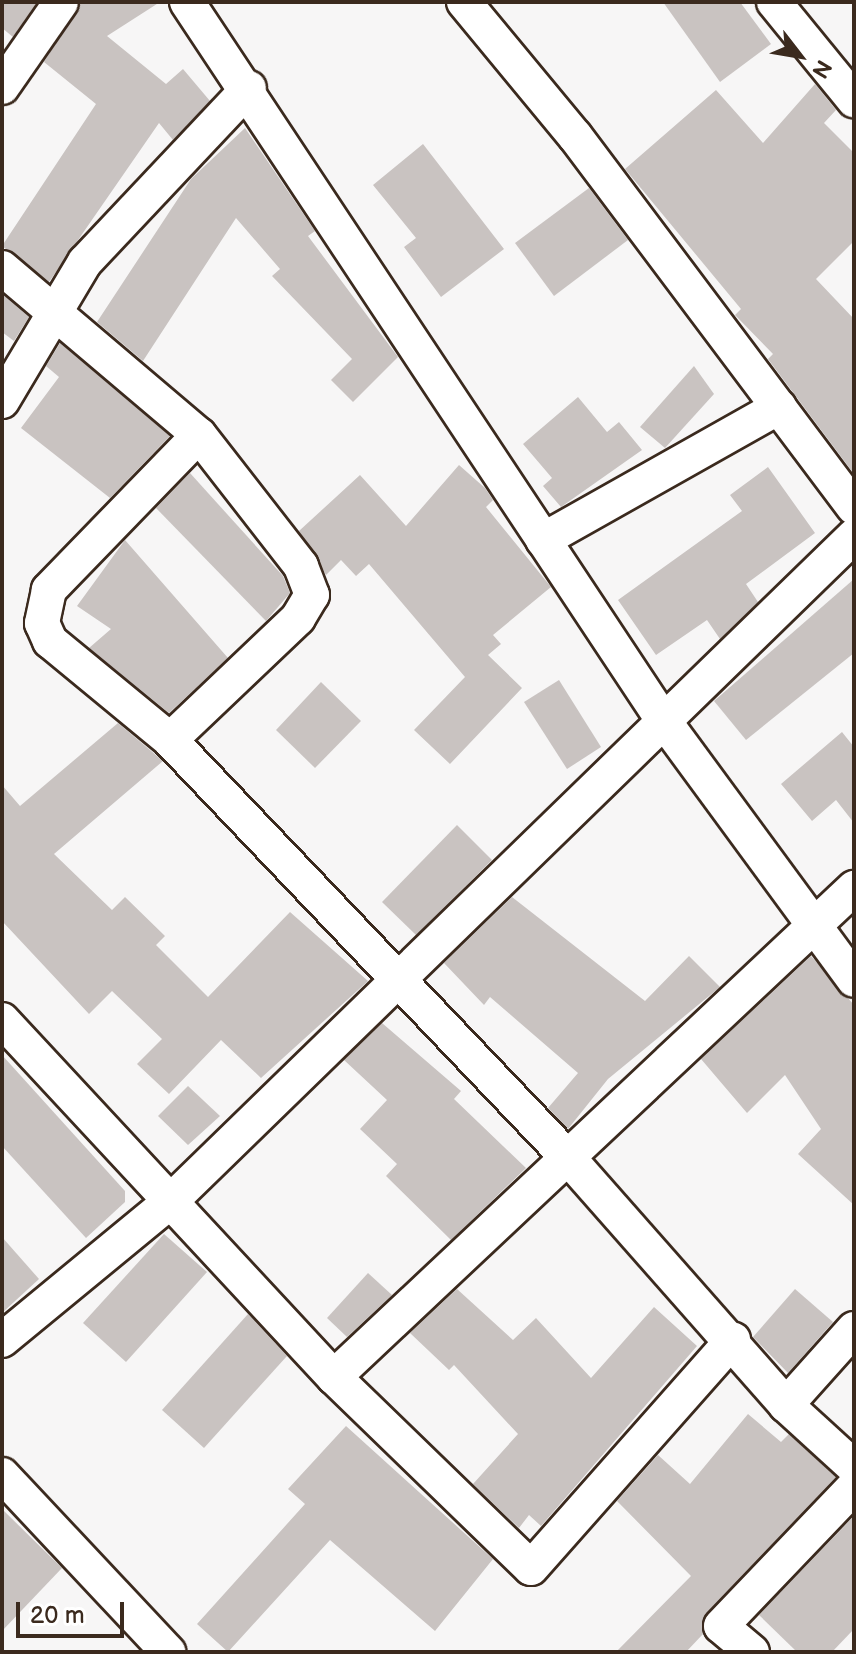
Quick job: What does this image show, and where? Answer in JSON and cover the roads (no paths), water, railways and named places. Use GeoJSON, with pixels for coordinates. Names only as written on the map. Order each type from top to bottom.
{"type":"FeatureCollection","features":[{"type":"Feature","properties":{"kind":"street"},"geometry":{"type":"LineString","coordinates":[[2,87],[61,2]]}},
{"type":"Feature","properties":{"kind":"street"},"geometry":{"type":"LineString","coordinates":[[187,2],[249,88],[661,717],[854,980]]}},
{"type":"Feature","properties":{"kind":"street"},"geometry":{"type":"LineString","coordinates":[[464,2],[854,507]]}},
{"type":"Feature","properties":{"kind":"street"},"geometry":{"type":"LineString","coordinates":[[774,2],[854,100]]}},
{"type":"Feature","properties":{"kind":"street"},"geometry":{"type":"LineString","coordinates":[[2,401],[60,313],[85,262],[249,88]]}},
{"type":"Feature","properties":{"kind":"street"},"geometry":{"type":"LineString","coordinates":[[2,268],[60,313],[199,435],[301,566],[312,595],[298,618],[170,740]]}},
{"type":"Feature","properties":{"kind":"street"},"geometry":{"type":"LineString","coordinates":[[543,540],[779,407]]}},
{"type":"Feature","properties":{"kind":"street"},"geometry":{"type":"LineString","coordinates":[[199,435],[49,590],[43,611],[50,641],[170,740],[571,1161],[733,1340],[786,1405],[854,1467]]}},
{"type":"Feature","properties":{"kind":"street"},"geometry":{"type":"LineString","coordinates":[[2,1340],[173,1199],[661,717],[854,536]]}},
{"type":"Feature","properties":{"kind":"street"},"geometry":{"type":"LineString","coordinates":[[334,1377],[571,1161],[813,923],[854,888]]}},
{"type":"Feature","properties":{"kind":"street"},"geometry":{"type":"LineString","coordinates":[[2,1020],[173,1199],[334,1377],[531,1568],[733,1340]]}},
{"type":"Feature","properties":{"kind":"street"},"geometry":{"type":"LineString","coordinates":[[786,1405],[854,1329]]}},
{"type":"Feature","properties":{"kind":"street"},"geometry":{"type":"LineString","coordinates":[[3,1478],[168,1652]]}},
{"type":"Feature","properties":{"kind":"street"},"geometry":{"type":"LineString","coordinates":[[752,1652],[721,1626],[854,1487]]}}]}
